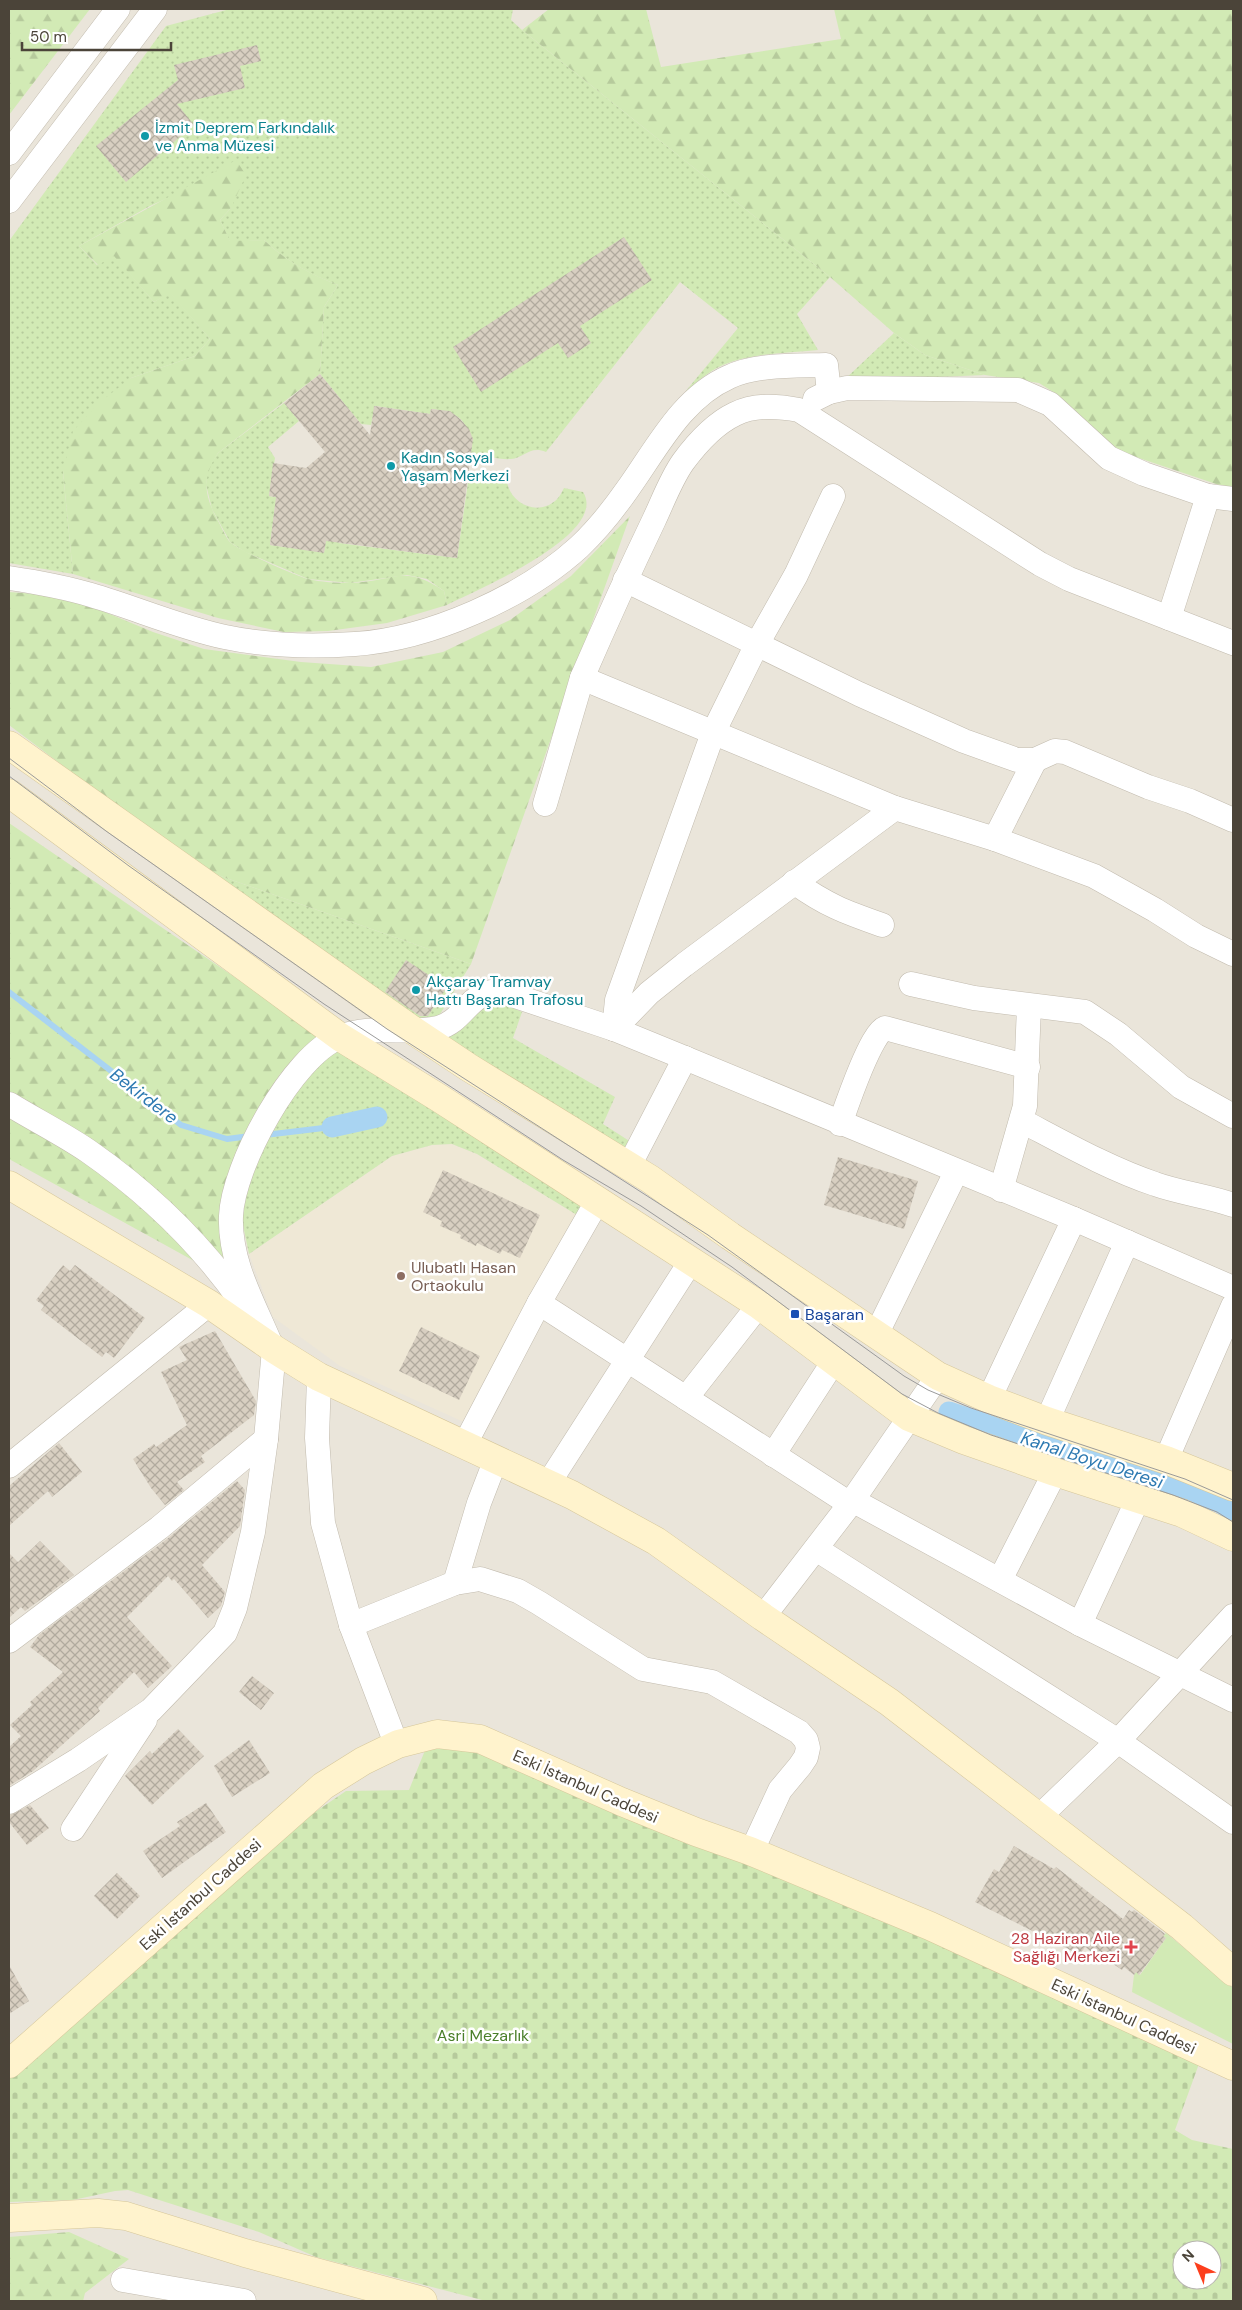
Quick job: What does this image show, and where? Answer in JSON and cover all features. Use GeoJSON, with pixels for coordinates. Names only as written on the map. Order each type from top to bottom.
{"type":"FeatureCollection","features":[{"type":"Feature","properties":{"kind":"main road"},"geometry":{"type":"LineString","coordinates":[[9,745],[411,1029],[468,1067],[630,1166],[876,1335],[923,1397],[964,1440],[1209,1524],[1233,1537]]}},
{"type":"Feature","properties":{"kind":"main road"},"geometry":{"type":"LineString","coordinates":[[9,793],[340,1037],[598,1200],[759,1305],[834,1361],[923,1397],[989,1399],[1047,1421],[1166,1460],[1233,1486]]}},
{"type":"Feature","properties":{"kind":"main road"},"geometry":{"type":"LineString","coordinates":[[9,1185],[209,1304],[319,1377],[548,1484],[656,1541],[763,1618],[889,1702],[1182,1927],[1233,1972]]}},
{"type":"Feature","properties":{"kind":"main road","name":"Eski İstanbul Caddesi"},"geometry":{"type":"LineString","coordinates":[[9,2049],[59,2008],[268,1817],[315,1777],[368,1743],[392,1733],[416,1725],[453,1723],[506,1739],[615,1790],[753,1847],[917,1910],[1133,2012],[1233,2056]]}},
{"type":"Feature","properties":{"kind":"main road","name":"Eski İstanbul Caddesi"},"geometry":{"type":"LineString","coordinates":[[9,2064],[323,1786],[363,1761],[398,1744],[437,1734],[480,1739],[622,1802],[696,1832],[753,1847],[930,1926],[1233,2066]]}},
{"type":"Feature","properties":{"kind":"main road"},"geometry":{"type":"LineString","coordinates":[[9,2218],[98,2213],[126,2216],[274,2261],[423,2301]]}},
{"type":"Feature","properties":{"kind":"street"},"geometry":{"type":"LineString","coordinates":[[9,153],[118,9]]}},
{"type":"Feature","properties":{"kind":"street"},"geometry":{"type":"LineString","coordinates":[[9,201],[155,9]]}},
{"type":"Feature","properties":{"kind":"street"},"geometry":{"type":"LineString","coordinates":[[9,578],[93,595],[178,626],[226,638],[270,644],[357,644],[409,635],[458,617],[519,590],[578,547],[604,521],[676,420],[694,399],[729,376],[767,368],[826,365],[829,392]]}},
{"type":"Feature","properties":{"kind":"street"},"geometry":{"type":"LineString","coordinates":[[799,410],[829,392],[847,388],[1018,390],[1050,404],[1109,458],[1144,474],[1208,496],[1233,499]]}},
{"type":"Feature","properties":{"kind":"street"},"geometry":{"type":"LineString","coordinates":[[545,804],[582,678],[625,580],[681,464],[697,443],[717,425],[736,413],[757,407],[780,407],[799,410],[1040,564],[1069,579],[1233,644]]}},
{"type":"Feature","properties":{"kind":"street"},"geometry":{"type":"LineString","coordinates":[[614,1029],[617,1000],[713,733],[757,644],[796,575],[833,496]]}},
{"type":"Feature","properties":{"kind":"street"},"geometry":{"type":"LineString","coordinates":[[1169,618],[1208,496]]}},
{"type":"Feature","properties":{"kind":"street"},"geometry":{"type":"LineString","coordinates":[[625,580],[859,694],[964,741],[1017,760],[1034,760],[1056,751],[1066,752],[1233,820]]}},
{"type":"Feature","properties":{"kind":"street"},"geometry":{"type":"LineString","coordinates":[[582,678],[895,808],[995,838],[1094,876],[1155,910],[1196,936],[1233,954]]}},
{"type":"Feature","properties":{"kind":"street"},"geometry":{"type":"LineString","coordinates":[[995,838],[1034,760]]}},
{"type":"Feature","properties":{"kind":"street"},"geometry":{"type":"LineString","coordinates":[[614,1029],[649,993],[794,882],[895,808]]}},
{"type":"Feature","properties":{"kind":"street"},"geometry":{"type":"LineString","coordinates":[[794,882],[822,902],[842,911],[882,924]]}},
{"type":"Feature","properties":{"kind":"street"},"geometry":{"type":"LineString","coordinates":[[911,984],[974,998],[1029,1006],[1076,1010],[1092,1016],[1118,1034],[1181,1087],[1233,1116]]}},
{"type":"Feature","properties":{"kind":"street"},"geometry":{"type":"LineString","coordinates":[[9,1802],[78,1760],[151,1710],[209,1651],[224,1633],[232,1618],[253,1532],[266,1439],[273,1347],[236,1262],[231,1216],[246,1160],[283,1091],[320,1049],[340,1037],[363,1031],[437,1028],[453,1022],[478,996],[488,991],[500,991],[614,1029],[956,1172],[1074,1219],[1233,1288]]}},
{"type":"Feature","properties":{"kind":"street"},"geometry":{"type":"LineString","coordinates":[[1002,1190],[1022,1121],[1028,1067],[1029,1006]]}},
{"type":"Feature","properties":{"kind":"street"},"geometry":{"type":"LineString","coordinates":[[840,1124],[855,1083],[877,1035],[885,1028],[1028,1067]]}},
{"type":"Feature","properties":{"kind":"street"},"geometry":{"type":"LineString","coordinates":[[630,1166],[685,1058]]}},
{"type":"Feature","properties":{"kind":"street"},"geometry":{"type":"LineString","coordinates":[[9,1104],[86,1150],[126,1179],[189,1238],[226,1278],[273,1347]]}},
{"type":"Feature","properties":{"kind":"street"},"geometry":{"type":"LineString","coordinates":[[1022,1121],[1072,1147],[1155,1184],[1233,1205]]}},
{"type":"Feature","properties":{"kind":"street"},"geometry":{"type":"LineString","coordinates":[[876,1335],[956,1172]]}},
{"type":"Feature","properties":{"kind":"street"},"geometry":{"type":"LineString","coordinates":[[465,1444],[539,1303],[598,1200]]}},
{"type":"Feature","properties":{"kind":"street"},"geometry":{"type":"LineString","coordinates":[[989,1399],[1074,1219]]}},
{"type":"Feature","properties":{"kind":"street"},"geometry":{"type":"LineString","coordinates":[[1047,1421],[1127,1242]]}},
{"type":"Feature","properties":{"kind":"street"},"geometry":{"type":"LineString","coordinates":[[548,1484],[691,1261]]}},
{"type":"Feature","properties":{"kind":"street"},"geometry":{"type":"LineString","coordinates":[[539,1303],[851,1502],[1080,1624],[1233,1700]]}},
{"type":"Feature","properties":{"kind":"street"},"geometry":{"type":"LineString","coordinates":[[9,1466],[209,1304]]}},
{"type":"Feature","properties":{"kind":"street"},"geometry":{"type":"LineString","coordinates":[[686,1398],[759,1305]]}},
{"type":"Feature","properties":{"kind":"street"},"geometry":{"type":"LineString","coordinates":[[1166,1460],[1233,1306]]}},
{"type":"Feature","properties":{"kind":"street"},"geometry":{"type":"LineString","coordinates":[[773,1454],[834,1361]]}},
{"type":"Feature","properties":{"kind":"street"},"geometry":{"type":"LineString","coordinates":[[319,1377],[317,1438],[318,1474],[323,1523],[351,1624],[392,1733]]}},
{"type":"Feature","properties":{"kind":"street"},"geometry":{"type":"LineString","coordinates":[[763,1618],[851,1502],[923,1397]]}},
{"type":"Feature","properties":{"kind":"street"},"geometry":{"type":"LineString","coordinates":[[9,1641],[160,1528],[266,1439]]}},
{"type":"Feature","properties":{"kind":"street"},"geometry":{"type":"LineString","coordinates":[[455,1583],[479,1503],[496,1459]]}},
{"type":"Feature","properties":{"kind":"street"},"geometry":{"type":"LineString","coordinates":[[1000,1580],[1055,1472]]}},
{"type":"Feature","properties":{"kind":"street"},"geometry":{"type":"LineString","coordinates":[[1080,1624],[1138,1499]]}},
{"type":"Feature","properties":{"kind":"street"},"geometry":{"type":"LineString","coordinates":[[816,1549],[1118,1741],[1233,1822]]}},
{"type":"Feature","properties":{"kind":"street"},"geometry":{"type":"LineString","coordinates":[[351,1624],[455,1583],[468,1579],[480,1579],[518,1591],[568,1619],[643,1668],[712,1682],[799,1732],[806,1740],[808,1748],[806,1757],[780,1790],[753,1847]]}},
{"type":"Feature","properties":{"kind":"street"},"geometry":{"type":"LineString","coordinates":[[1038,1818],[1118,1741],[1233,1616]]}},
{"type":"Feature","properties":{"kind":"street"},"geometry":{"type":"LineString","coordinates":[[73,1829],[151,1710]]}},
{"type":"Feature","properties":{"kind":"street"},"geometry":{"type":"LineString","coordinates":[[123,2280],[244,2301]]}},
{"type":"Feature","properties":{"kind":"shaded area"},"geometry":{"type":"Polygon","coordinates":[[[9,9],[1233,9],[1233,2301],[9,2301],[9,9]]]}},
{"type":"Feature","properties":{"kind":"shaded area","name":"Ulubatlı Hasan Ortaokulu"},"geometry":{"type":"Polygon","coordinates":[[[452,1144],[477,1154],[577,1215],[466,1423],[340,1366],[273,1317],[249,1254],[392,1156],[432,1145],[452,1144]]]}},
{"type":"Feature","properties":{"kind":"green space"},"geometry":{"type":"Polygon","coordinates":[[[9,9],[90,9],[9,115],[9,9]]]}},
{"type":"Feature","properties":{"kind":"green space"},"geometry":{"type":"Polygon","coordinates":[[[230,9],[513,9],[511,20],[522,30],[830,277],[797,314],[818,350],[770,354],[734,361],[713,370],[685,392],[738,328],[680,282],[546,452],[540,450],[531,451],[511,459],[471,453],[468,433],[462,420],[450,413],[431,409],[430,414],[375,406],[371,425],[361,424],[320,374],[324,307],[338,285],[298,266],[264,240],[230,242],[220,220],[231,208],[170,197],[150,206],[79,246],[97,265],[114,255],[154,302],[170,292],[210,339],[195,356],[131,378],[63,472],[73,574],[9,563],[9,241],[166,26],[230,9]]]}},
{"type":"Feature","properties":{"kind":"green space"},"geometry":{"type":"Polygon","coordinates":[[[549,9],[646,9],[661,67],[841,39],[834,9],[1233,9],[1233,487],[1219,485],[1133,456],[1112,446],[1058,395],[1039,383],[985,375],[925,355],[894,333],[830,277],[522,30],[549,9]]]}},
{"type":"Feature","properties":{"kind":"green space"},"geometry":{"type":"Polygon","coordinates":[[[236,160],[246,175],[231,208],[220,220],[230,241],[264,240],[299,266],[338,285],[324,307],[320,374],[218,453],[207,477],[207,492],[212,508],[229,541],[254,556],[291,573],[308,579],[340,583],[364,582],[398,576],[418,578],[444,591],[447,605],[387,623],[328,631],[284,632],[218,618],[73,574],[63,472],[73,431],[100,402],[131,378],[195,356],[210,339],[170,293],[154,302],[114,256],[98,265],[79,246],[236,160]]]}},
{"type":"Feature","properties":{"kind":"green space"},"geometry":{"type":"Polygon","coordinates":[[[894,333],[925,355],[985,375],[843,381],[894,333]]]}},
{"type":"Feature","properties":{"kind":"green space"},"geometry":{"type":"Polygon","coordinates":[[[284,403],[299,421],[268,447],[275,458],[269,496],[288,499],[275,507],[270,545],[324,552],[329,520],[339,543],[457,558],[469,475],[507,482],[509,490],[519,502],[533,507],[548,505],[555,501],[564,488],[583,492],[586,508],[577,525],[559,543],[509,574],[447,605],[444,591],[427,579],[407,575],[350,583],[308,579],[245,552],[230,542],[212,509],[206,485],[208,468],[218,453],[284,403]]]}},
{"type":"Feature","properties":{"kind":"green space"},"geometry":{"type":"Polygon","coordinates":[[[630,516],[471,964],[215,874],[180,854],[9,725],[9,592],[49,595],[81,602],[153,632],[204,649],[301,662],[371,667],[443,652],[510,620],[571,576],[630,516]]]}},
{"type":"Feature","properties":{"kind":"green space"},"geometry":{"type":"Polygon","coordinates":[[[9,823],[321,1036],[280,1074],[260,1108],[225,1278],[9,1159],[9,823]]]}},
{"type":"Feature","properties":{"kind":"green space"},"geometry":{"type":"Polygon","coordinates":[[[215,874],[471,964],[437,1019],[413,1025],[215,874]]]}},
{"type":"Feature","properties":{"kind":"green space"},"geometry":{"type":"Polygon","coordinates":[[[488,997],[522,1012],[513,1038],[615,1097],[603,1124],[634,1144],[626,1158],[442,1036],[488,997]]]}},
{"type":"Feature","properties":{"kind":"green space"},"geometry":{"type":"Polygon","coordinates":[[[338,1044],[586,1197],[577,1215],[477,1154],[452,1144],[432,1145],[392,1156],[249,1254],[240,1211],[250,1164],[289,1090],[338,1044]]]}},
{"type":"Feature","properties":{"kind":"green space","name":"Asri Mezarlık"},"geometry":{"type":"Polygon","coordinates":[[[428,1743],[478,1746],[696,1837],[1200,2061],[1175,2130],[1192,2140],[1233,2149],[1233,2301],[486,2301],[316,2257],[259,2232],[128,2190],[73,2200],[9,2202],[9,2076],[271,1842],[346,1791],[409,1790],[428,1743]]]}},
{"type":"Feature","properties":{"kind":"green space"},"geometry":{"type":"Polygon","coordinates":[[[1166,1933],[1233,1988],[1233,2044],[1132,1992],[1134,1975],[1136,1972],[1140,1975],[1166,1938],[1163,1936],[1166,1933]]]}},
{"type":"Feature","properties":{"kind":"green space"},"geometry":{"type":"Polygon","coordinates":[[[69,2232],[129,2259],[85,2293],[83,2301],[9,2301],[9,2237],[69,2232]]]}},
{"type":"Feature","properties":{"kind":"building"},"geometry":{"type":"Polygon","coordinates":[[[257,45],[261,61],[240,66],[245,88],[177,104],[194,125],[126,182],[96,146],[178,80],[174,65],[257,45]]]}},
{"type":"Feature","properties":{"kind":"building"},"geometry":{"type":"Polygon","coordinates":[[[624,237],[652,280],[580,326],[591,343],[568,358],[558,343],[481,392],[453,347],[624,237]]]}},
{"type":"Feature","properties":{"kind":"building","name":"Kadın Sosyal Yaşam Merkezi"},"geometry":{"type":"Polygon","coordinates":[[[320,374],[370,435],[374,406],[430,414],[431,409],[450,411],[469,429],[473,439],[457,558],[326,541],[324,553],[270,545],[276,497],[269,496],[273,463],[306,468],[325,452],[284,403],[320,374]]]}},
{"type":"Feature","properties":{"kind":"building","name":"Akçaray Tramvay Hattı Başaran Trafosu"},"geometry":{"type":"Polygon","coordinates":[[[406,960],[447,987],[428,1016],[420,1016],[385,992],[406,960]]]}},
{"type":"Feature","properties":{"kind":"building"},"geometry":{"type":"Polygon","coordinates":[[[838,1157],[918,1181],[904,1229],[824,1205],[838,1157]]]}},
{"type":"Feature","properties":{"kind":"building"},"geometry":{"type":"Polygon","coordinates":[[[443,1170],[540,1215],[520,1258],[502,1250],[500,1254],[477,1243],[476,1246],[460,1238],[461,1235],[440,1226],[442,1221],[423,1212],[443,1170]]]}},
{"type":"Feature","properties":{"kind":"building"},"geometry":{"type":"Polygon","coordinates":[[[63,1265],[70,1271],[75,1265],[145,1318],[114,1358],[106,1352],[102,1357],[41,1310],[44,1306],[36,1300],[63,1265]]]}},
{"type":"Feature","properties":{"kind":"building"},"geometry":{"type":"Polygon","coordinates":[[[421,1327],[480,1356],[459,1400],[399,1371],[421,1327]]]}},
{"type":"Feature","properties":{"kind":"building"},"geometry":{"type":"Polygon","coordinates":[[[215,1331],[256,1401],[254,1415],[201,1456],[205,1462],[177,1482],[184,1490],[165,1505],[151,1488],[133,1459],[154,1444],[156,1447],[187,1425],[161,1372],[187,1360],[179,1347],[215,1331]]]}},
{"type":"Feature","properties":{"kind":"building"},"geometry":{"type":"Polygon","coordinates":[[[59,1443],[82,1472],[52,1497],[48,1491],[9,1526],[9,1486],[59,1443]]]}},
{"type":"Feature","properties":{"kind":"building"},"geometry":{"type":"Polygon","coordinates":[[[237,1481],[245,1490],[240,1526],[202,1565],[225,1592],[221,1606],[208,1618],[174,1579],[172,1581],[168,1576],[127,1617],[172,1666],[148,1688],[134,1672],[98,1708],[100,1711],[33,1771],[9,1786],[9,1747],[21,1736],[10,1725],[32,1705],[30,1702],[63,1672],[30,1647],[39,1635],[167,1539],[237,1481]]]}},
{"type":"Feature","properties":{"kind":"building"},"geometry":{"type":"Polygon","coordinates":[[[40,1541],[74,1575],[25,1611],[21,1607],[9,1618],[9,1553],[18,1562],[40,1541]]]}},
{"type":"Feature","properties":{"kind":"building"},"geometry":{"type":"Polygon","coordinates":[[[252,1676],[274,1693],[261,1710],[239,1692],[252,1676]]]}},
{"type":"Feature","properties":{"kind":"building"},"geometry":{"type":"Polygon","coordinates":[[[178,1729],[204,1756],[152,1805],[125,1776],[150,1751],[152,1754],[178,1729]]]}},
{"type":"Feature","properties":{"kind":"building"},"geometry":{"type":"Polygon","coordinates":[[[249,1740],[270,1773],[232,1797],[214,1766],[249,1740]]]}},
{"type":"Feature","properties":{"kind":"building"},"geometry":{"type":"Polygon","coordinates":[[[206,1803],[226,1832],[162,1878],[143,1851],[180,1826],[177,1822],[206,1803]]]}},
{"type":"Feature","properties":{"kind":"building"},"geometry":{"type":"Polygon","coordinates":[[[30,1805],[49,1828],[27,1845],[9,1822],[9,1816],[30,1805]]]}},
{"type":"Feature","properties":{"kind":"building"},"geometry":{"type":"Polygon","coordinates":[[[1014,1846],[1054,1869],[1056,1867],[1123,1919],[1129,1910],[1132,1912],[1134,1910],[1165,1934],[1163,1936],[1166,1938],[1139,1975],[1136,1972],[1134,1975],[1124,1967],[1122,1970],[1109,1961],[1108,1964],[1085,1947],[1080,1955],[975,1902],[994,1869],[999,1872],[1014,1846]]]}},
{"type":"Feature","properties":{"kind":"building"},"geometry":{"type":"Polygon","coordinates":[[[117,1873],[140,1896],[117,1919],[94,1896],[117,1873]]]}},
{"type":"Feature","properties":{"kind":"building"},"geometry":{"type":"Polygon","coordinates":[[[9,1965],[29,2001],[9,2014],[9,1965]]]}},
{"type":"Feature","properties":{"kind":"waterway","name":"Bekirdere"},"geometry":{"type":"LineString","coordinates":[[9,992],[181,1125],[227,1139],[250,1136]]}},
{"type":"Feature","properties":{"kind":"waterway"},"geometry":{"type":"LineString","coordinates":[[332,1127],[377,1117]]}},
{"type":"Feature","properties":{"kind":"waterway","name":"Bekirdere"},"geometry":{"type":"LineString","coordinates":[[265,1135],[332,1127]]}},
{"type":"Feature","properties":{"kind":"waterway","name":"Kanal Boyu Deresi"},"geometry":{"type":"LineString","coordinates":[[949,1412],[1219,1502],[1233,1511]]}},
{"type":"Feature","properties":{"kind":"tram line"},"geometry":{"type":"LineString","coordinates":[[9,758],[106,831],[387,1029],[708,1235],[904,1376],[928,1390],[971,1408],[1185,1479],[1233,1500]]}},
{"type":"Feature","properties":{"kind":"tram line"},"geometry":{"type":"LineString","coordinates":[[9,776],[129,866],[324,1004],[563,1160],[641,1206],[732,1267],[902,1394],[938,1413],[991,1435],[1173,1495],[1217,1512],[1233,1522]]}},
{"type":"Feature","properties":{"kind":"place","name":"İzmit Deprem Farkındalık ve Anma Müzesi"},"geometry":{"type":"Point","coordinates":[145,136]}},
{"type":"Feature","properties":{"kind":"place","name":"Kadın Sosyal Yaşam Merkezi"},"geometry":{"type":"Point","coordinates":[391,466]}},
{"type":"Feature","properties":{"kind":"place","name":"Akçaray Tramvay Hattı Başaran Trafosu"},"geometry":{"type":"Point","coordinates":[416,990]}},
{"type":"Feature","properties":{"kind":"place","name":"Ulubatlı Hasan Ortaokulu"},"geometry":{"type":"Point","coordinates":[401,1276]}},
{"type":"Feature","properties":{"kind":"place","name":"Başaran"},"geometry":{"type":"Point","coordinates":[795,1314]}},
{"type":"Feature","properties":{"kind":"place","name":"28 Haziran Aile Sağlığı Merkezi"},"geometry":{"type":"Point","coordinates":[1131,1947]}}]}
